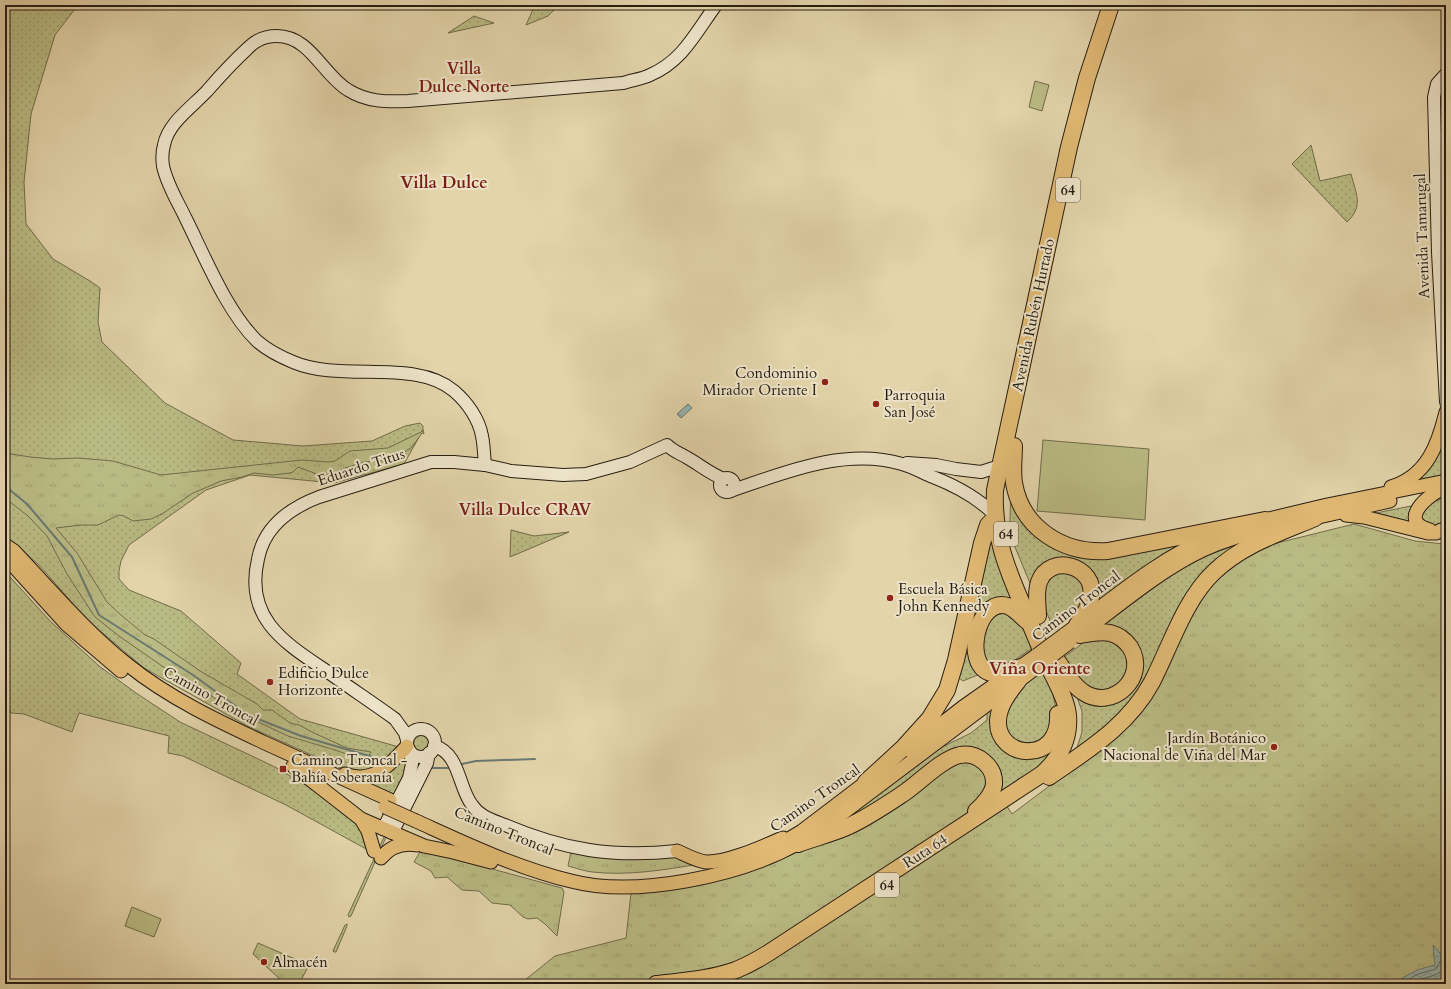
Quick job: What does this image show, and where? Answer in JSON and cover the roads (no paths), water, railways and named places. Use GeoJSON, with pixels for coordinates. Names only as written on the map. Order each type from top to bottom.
{"type":"FeatureCollection","features":[{"type":"Feature","properties":{"kind":"highway","name":"Avenida Rubén Hurtado"},"geometry":{"type":"LineString","coordinates":[[1034,621],[1003,558],[995,516],[995,490],[1076,118],[1095,51],[1111,5]]}},
{"type":"Feature","properties":{"kind":"highway","name":"Avenida Rubén Hurtado"},"geometry":{"type":"LineString","coordinates":[[1034,621],[1012,558],[1006,535],[1004,498],[1078,143],[1098,68],[1120,5]]}},
{"type":"Feature","properties":{"kind":"highway"},"geometry":{"type":"LineString","coordinates":[[1014,446],[1014,482],[1017,495],[1023,508],[1041,530],[1056,541],[1072,548],[1090,551],[1108,551],[1265,520]]}},
{"type":"Feature","properties":{"kind":"highway"},"geometry":{"type":"LineString","coordinates":[[866,782],[902,749],[930,718],[947,690],[956,660],[982,543],[988,525],[995,516]]}},
{"type":"Feature","properties":{"kind":"highway"},"geometry":{"type":"LineString","coordinates":[[1049,777],[1109,735],[1136,706],[1152,682],[1191,600],[1212,573],[1238,552],[1253,544],[1315,518]]}},
{"type":"Feature","properties":{"kind":"highway"},"geometry":{"type":"LineString","coordinates":[[1046,661],[1058,709],[1058,728],[1049,743],[1040,749],[1034,751],[1023,751],[1013,747],[1005,740],[1000,731],[998,720],[1007,695],[1019,674],[991,673],[978,663],[976,646],[980,624],[986,613],[993,607],[997,606],[1012,608],[1034,621],[1037,594],[1041,578],[1048,571],[1057,566],[1068,565],[1073,566],[1086,576],[1089,580],[1091,591],[1085,613],[1073,634]]}},
{"type":"Feature","properties":{"kind":"highway","name":"Ruta 64"},"geometry":{"type":"LineString","coordinates":[[656,984],[716,976],[736,970],[751,963],[802,932],[1042,774],[1058,755],[1065,740],[1068,716],[1062,693],[1046,661],[1034,621]]}},
{"type":"Feature","properties":{"kind":"highway"},"geometry":{"type":"LineString","coordinates":[[1046,661],[1087,695],[1105,698],[1116,695],[1126,688],[1132,678],[1135,667],[1134,655],[1128,645],[1120,637],[1109,632],[1073,634]]}},
{"type":"Feature","properties":{"kind":"highway","name":"Ruta 64"},"geometry":{"type":"LineString","coordinates":[[720,984],[742,977],[765,965],[1049,777],[1061,766],[1071,752],[1074,744],[1077,727],[1077,710],[1074,702],[1046,661]]}},
{"type":"Feature","properties":{"kind":"highway"},"geometry":{"type":"LineString","coordinates":[[800,837],[847,827],[905,792],[936,768],[952,758],[961,755],[972,755],[981,759],[988,766],[994,780],[993,791],[981,806],[956,830]]}},
{"type":"Feature","properties":{"kind":"main road"},"geometry":{"type":"LineString","coordinates":[[1335,508],[1398,485],[1416,473],[1425,464],[1433,452],[1440,437],[1446,412]]}},
{"type":"Feature","properties":{"kind":"main road"},"geometry":{"type":"LineString","coordinates":[[1443,486],[1428,497],[1418,507],[1416,517],[1417,521],[1422,527],[1432,530],[1444,529]]}},
{"type":"Feature","properties":{"kind":"main road","name":"Camino Troncal"},"geometry":{"type":"LineString","coordinates":[[417,816],[507,861],[572,882],[594,886],[617,887],[687,881],[748,865],[800,837],[866,782],[963,707],[1019,674],[1046,661],[1073,634],[1158,565],[1197,542],[1220,533],[1265,520],[1335,508],[1443,486]]}},
{"type":"Feature","properties":{"kind":"main road"},"geometry":{"type":"LineString","coordinates":[[1335,508],[1428,533],[1436,533],[1444,529]]}},
{"type":"Feature","properties":{"kind":"main road","name":"Camino Troncal"},"geometry":{"type":"LineString","coordinates":[[1073,634],[1164,572],[1204,550],[1249,533],[1315,518],[1335,508]]}},
{"type":"Feature","properties":{"kind":"main road","name":"Camino Troncal"},"geometry":{"type":"LineString","coordinates":[[5,545],[14,551],[68,610],[128,666],[154,684],[200,712],[274,747],[387,804]]}},
{"type":"Feature","properties":{"kind":"main road","name":"Camino Troncal"},"geometry":{"type":"LineString","coordinates":[[5,557],[66,624],[126,675],[164,700],[215,729],[293,766],[531,862],[593,877],[620,878],[683,874],[719,866],[753,855],[823,828],[1019,674]]}},
{"type":"Feature","properties":{"kind":"main road"},"geometry":{"type":"LineString","coordinates":[[274,747],[309,759],[349,776],[363,778],[378,772],[394,761],[408,746]]}},
{"type":"Feature","properties":{"kind":"main road"},"geometry":{"type":"LineString","coordinates":[[293,766],[361,819],[424,846]]}},
{"type":"Feature","properties":{"kind":"main road"},"geometry":{"type":"LineString","coordinates":[[361,819],[368,831],[377,855],[402,844],[412,844],[453,852],[502,866],[553,876]]}},
{"type":"Feature","properties":{"kind":"main road"},"geometry":{"type":"LineString","coordinates":[[677,851],[702,861],[715,861],[800,837]]}},
{"type":"Feature","properties":{"kind":"street"},"geometry":{"type":"LineString","coordinates":[[485,465],[482,435],[473,412],[453,391],[431,378],[412,374],[353,372],[311,368],[286,359],[258,341],[243,325],[230,305],[171,189],[163,167],[162,158],[164,144],[168,133],[238,57],[256,41],[264,38],[277,36],[292,39],[297,42],[310,53],[335,81],[356,95],[381,101],[408,101],[623,83],[638,79],[650,75],[670,64],[680,55],[716,5]]}},
{"type":"Feature","properties":{"kind":"street","name":"Avenida Tamarugal"},"geometry":{"type":"LineString","coordinates":[[1446,74],[1437,84],[1434,97],[1439,267],[1446,402]]}},
{"type":"Feature","properties":{"kind":"street","name":"Eduardo Titus"},"geometry":{"type":"LineString","coordinates":[[432,750],[435,741],[431,733],[395,719],[300,653],[275,632],[260,609],[256,597],[258,554],[273,527],[285,514],[304,503],[431,462],[454,462],[485,465],[511,471],[563,475],[586,474],[630,462],[668,445],[673,451],[685,456],[727,484],[821,462],[867,459],[902,464],[913,463],[936,465],[981,472],[1000,466]]}},
{"type":"Feature","properties":{"kind":"street","name":"Eduardo Titus"},"geometry":{"type":"LineString","coordinates":[[902,464],[965,492],[986,507],[995,516]]}},
{"type":"Feature","properties":{"kind":"street"},"geometry":{"type":"LineString","coordinates":[[932,477],[936,465]]}},
{"type":"Feature","properties":{"kind":"street","name":"Eduardo Titus"},"geometry":{"type":"LineString","coordinates":[[395,719],[403,728],[408,746],[419,756],[441,747],[446,751],[457,771],[463,790],[469,801],[476,810],[485,817],[543,840],[573,847],[611,853],[653,854],[677,851]]}},
{"type":"Feature","properties":{"kind":"street"},"geometry":{"type":"LineString","coordinates":[[387,831],[409,778],[412,764],[408,746],[409,735],[420,729]]}},
{"type":"Feature","properties":{"kind":"street"},"geometry":{"type":"LineString","coordinates":[[387,831],[427,763],[432,750]]}},
{"type":"Feature","properties":{"kind":"water"},"geometry":{"type":"Polygon","coordinates":[[[688,404],[692,408],[681,418],[677,414],[688,404]]]}},
{"type":"Feature","properties":{"kind":"water"},"geometry":{"type":"Polygon","coordinates":[[[1433,945],[1446,960],[1446,984],[1386,984],[1399,980],[1417,970],[1435,965],[1433,945]]]}},
{"type":"Feature","properties":{"kind":"waterway"},"geometry":{"type":"LineString","coordinates":[[5,486],[27,504],[72,557],[99,615],[193,675],[248,715],[301,736],[383,760]]}},
{"type":"Feature","properties":{"kind":"waterway"},"geometry":{"type":"LineString","coordinates":[[462,764],[476,761],[535,759]]}},
{"type":"Feature","properties":{"kind":"waterway"},"geometry":{"type":"LineString","coordinates":[[431,768],[449,768]]}},
{"type":"Feature","properties":{"kind":"place","name":"Condominio Mirador Oriente I"},"geometry":{"type":"Point","coordinates":[825,382]}},
{"type":"Feature","properties":{"kind":"place","name":"Parroquia San José"},"geometry":{"type":"Point","coordinates":[876,404]}},
{"type":"Feature","properties":{"kind":"place","name":"Escuela Básica John Kennedy"},"geometry":{"type":"Point","coordinates":[890,598]}},
{"type":"Feature","properties":{"kind":"place","name":"Edificio Dulce Horizonte"},"geometry":{"type":"Point","coordinates":[270,682]}},
{"type":"Feature","properties":{"kind":"place","name":"Jardín Botánico Nacional de Viña del Mar"},"geometry":{"type":"Point","coordinates":[1274,747]}},
{"type":"Feature","properties":{"kind":"place","name":"Camino Troncal - Bahía Soberanía"},"geometry":{"type":"Point","coordinates":[283,769]}},
{"type":"Feature","properties":{"kind":"place","name":"Almacén"},"geometry":{"type":"Point","coordinates":[264,962]}},
{"type":"Feature","properties":{"kind":"district","name":"Villa Dulce Norte"},"geometry":{"type":"Point","coordinates":[464,78]}},
{"type":"Feature","properties":{"kind":"district","name":"Villa Dulce"},"geometry":{"type":"Point","coordinates":[444,182]}},
{"type":"Feature","properties":{"kind":"district","name":"Villa Dulce CRAV"},"geometry":{"type":"Point","coordinates":[525,510]}},
{"type":"Feature","properties":{"kind":"district","name":"Viña Oriente"},"geometry":{"type":"Point","coordinates":[1040,668]}}]}
